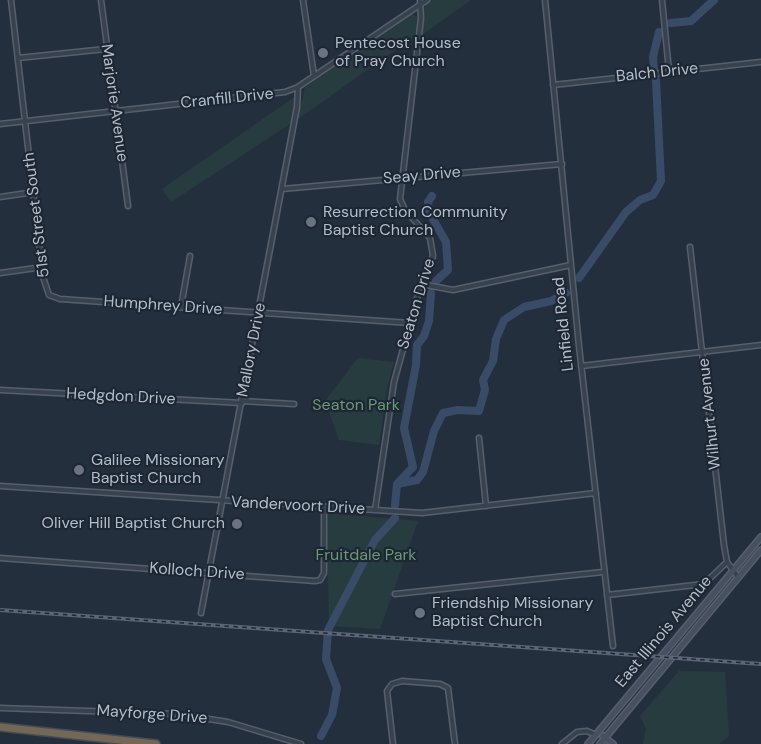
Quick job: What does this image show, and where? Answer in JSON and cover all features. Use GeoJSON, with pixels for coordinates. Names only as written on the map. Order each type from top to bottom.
{"type":"FeatureCollection","features":[{"type":"Feature","properties":{"kind":"highway"},"geometry":{"type":"LineString","coordinates":[[0,727],[156,744]]}},
{"type":"Feature","properties":{"kind":"main road","name":"East Illinois Avenue"},"geometry":{"type":"LineString","coordinates":[[588,744],[761,537]]}},
{"type":"Feature","properties":{"kind":"main road","name":"East Illinois Avenue"},"geometry":{"type":"LineString","coordinates":[[601,744],[761,550]]}},
{"type":"Feature","properties":{"kind":"main road"},"geometry":{"type":"LineString","coordinates":[[596,735],[606,737],[613,744]]}},
{"type":"Feature","properties":{"kind":"main road"},"geometry":{"type":"LineString","coordinates":[[596,735],[601,744]]}},
{"type":"Feature","properties":{"kind":"street","name":"51st Street South"},"geometry":{"type":"LineString","coordinates":[[11,0],[46,290],[49,295],[60,299]]}},
{"type":"Feature","properties":{"kind":"street","name":"Marjorie Avenue"},"geometry":{"type":"LineString","coordinates":[[101,0],[105,49],[128,207]]}},
{"type":"Feature","properties":{"kind":"street"},"geometry":{"type":"LineString","coordinates":[[303,0],[314,76]]}},
{"type":"Feature","properties":{"kind":"street","name":"Cranfill Drive"},"geometry":{"type":"LineString","coordinates":[[0,124],[270,96],[298,87],[427,0]]}},
{"type":"Feature","properties":{"kind":"street","name":"Linfield Road"},"geometry":{"type":"LineString","coordinates":[[545,0],[581,366],[613,646]]}},
{"type":"Feature","properties":{"kind":"street"},"geometry":{"type":"LineString","coordinates":[[662,0],[669,71]]}},
{"type":"Feature","properties":{"kind":"street","name":"Seaton Drive"},"geometry":{"type":"LineString","coordinates":[[375,510],[391,396],[421,284],[433,256],[433,245],[426,233],[405,210],[400,199],[421,2]]}},
{"type":"Feature","properties":{"kind":"street"},"geometry":{"type":"LineString","coordinates":[[18,58],[105,49]]}},
{"type":"Feature","properties":{"kind":"street","name":"Balch Drive"},"geometry":{"type":"LineString","coordinates":[[553,85],[761,62]]}},
{"type":"Feature","properties":{"kind":"street","name":"Mallory Drive"},"geometry":{"type":"LineString","coordinates":[[201,613],[260,312],[297,107],[298,87]]}},
{"type":"Feature","properties":{"kind":"street","name":"Seay Drive"},"geometry":{"type":"LineString","coordinates":[[282,189],[562,164]]}},
{"type":"Feature","properties":{"kind":"street"},"geometry":{"type":"LineString","coordinates":[[0,197],[34,192]]}},
{"type":"Feature","properties":{"kind":"street","name":"Wilhurt Avenue"},"geometry":{"type":"LineString","coordinates":[[690,247],[727,562],[738,577]]}},
{"type":"Feature","properties":{"kind":"street"},"geometry":{"type":"LineString","coordinates":[[181,307],[190,256]]}},
{"type":"Feature","properties":{"kind":"street"},"geometry":{"type":"LineString","coordinates":[[421,284],[453,290],[571,265]]}},
{"type":"Feature","properties":{"kind":"street"},"geometry":{"type":"LineString","coordinates":[[0,273],[43,267]]}},
{"type":"Feature","properties":{"kind":"street","name":"Humphrey Drive"},"geometry":{"type":"LineString","coordinates":[[60,299],[410,322]]}},
{"type":"Feature","properties":{"kind":"street"},"geometry":{"type":"LineString","coordinates":[[581,366],[761,345]]}},
{"type":"Feature","properties":{"kind":"street","name":"Hedgdon Drive"},"geometry":{"type":"LineString","coordinates":[[0,390],[294,404]]}},
{"type":"Feature","properties":{"kind":"street"},"geometry":{"type":"LineString","coordinates":[[479,438],[486,506]]}},
{"type":"Feature","properties":{"kind":"street","name":"Vandervoort Drive"},"geometry":{"type":"LineString","coordinates":[[0,486],[223,502],[433,513],[596,493]]}},
{"type":"Feature","properties":{"kind":"street","name":"Kolloch Drive"},"geometry":{"type":"LineString","coordinates":[[0,558],[320,580],[324,573],[324,507]]}},
{"type":"Feature","properties":{"kind":"street"},"geometry":{"type":"LineString","coordinates":[[607,596],[696,586],[710,580],[727,562]]}},
{"type":"Feature","properties":{"kind":"street"},"geometry":{"type":"LineString","coordinates":[[395,594],[603,572]]}},
{"type":"Feature","properties":{"kind":"street"},"geometry":{"type":"LineString","coordinates":[[393,744],[386,698],[389,687],[397,682],[440,684],[448,688],[455,744]]}},
{"type":"Feature","properties":{"kind":"street","name":"Mayforge Drive"},"geometry":{"type":"LineString","coordinates":[[0,708],[176,714],[228,722],[301,744]]}},
{"type":"Feature","properties":{"kind":"street"},"geometry":{"type":"LineString","coordinates":[[562,744],[577,732],[587,731],[596,735]]}},
{"type":"Feature","properties":{"kind":"green space"},"geometry":{"type":"Polygon","coordinates":[[[430,0],[471,0],[422,35],[425,4],[430,0]]]}},
{"type":"Feature","properties":{"kind":"green space"},"geometry":{"type":"Polygon","coordinates":[[[412,14],[418,17],[415,36],[298,119],[305,87],[412,14]]]}},
{"type":"Feature","properties":{"kind":"green space"},"geometry":{"type":"Polygon","coordinates":[[[296,96],[293,122],[171,202],[162,189],[296,96]]]}},
{"type":"Feature","properties":{"kind":"green space","name":"Seaton Park"},"geometry":{"type":"Polygon","coordinates":[[[358,358],[394,362],[387,388],[379,445],[339,440],[325,401],[358,358]]]}},
{"type":"Feature","properties":{"kind":"green space","name":"Fruitdale Park"},"geometry":{"type":"Polygon","coordinates":[[[327,513],[418,521],[380,629],[329,626],[327,513]]]}},
{"type":"Feature","properties":{"kind":"green space"},"geometry":{"type":"Polygon","coordinates":[[[679,671],[725,672],[729,736],[719,744],[643,744],[646,729],[640,716],[679,671]]]}},
{"type":"Feature","properties":{"kind":"waterway"},"geometry":{"type":"LineString","coordinates":[[671,23],[691,21],[714,0]]}},
{"type":"Feature","properties":{"kind":"waterway"},"geometry":{"type":"LineString","coordinates":[[654,70],[653,57],[659,32]]}},
{"type":"Feature","properties":{"kind":"waterway"},"geometry":{"type":"LineString","coordinates":[[579,278],[626,212],[640,200],[653,195],[661,181],[656,80]]}},
{"type":"Feature","properties":{"kind":"waterway"},"geometry":{"type":"LineString","coordinates":[[432,196],[428,202],[429,212],[446,242],[448,270],[436,281]]}},
{"type":"Feature","properties":{"kind":"waterway"},"geometry":{"type":"LineString","coordinates":[[397,484],[413,467],[404,428],[416,365],[417,345],[424,336],[429,321],[431,293]]}},
{"type":"Feature","properties":{"kind":"waterway"},"geometry":{"type":"LineString","coordinates":[[395,505],[397,484],[417,480],[423,472],[434,431],[443,413],[458,410],[479,411],[485,390],[483,380],[493,361],[496,339],[504,320],[524,307],[551,301],[566,293]]}},
{"type":"Feature","properties":{"kind":"waterway"},"geometry":{"type":"LineString","coordinates":[[321,736],[332,715],[337,688],[326,659],[328,630],[375,540],[395,518]]}},
{"type":"Feature","properties":{"kind":"railway"},"geometry":{"type":"LineString","coordinates":[[0,610],[761,664]]}},
{"type":"Feature","properties":{"kind":"place","name":"Pentecost House of Pray Church"},"geometry":{"type":"Point","coordinates":[323,53]}},
{"type":"Feature","properties":{"kind":"place","name":"Resurrection Community Baptist Church"},"geometry":{"type":"Point","coordinates":[311,222]}},
{"type":"Feature","properties":{"kind":"place","name":"Galilee Missionary Baptist Church"},"geometry":{"type":"Point","coordinates":[79,470]}},
{"type":"Feature","properties":{"kind":"place","name":"Oliver Hill Baptist Church"},"geometry":{"type":"Point","coordinates":[237,524]}},
{"type":"Feature","properties":{"kind":"place","name":"Friendship Missionary Baptist Church"},"geometry":{"type":"Point","coordinates":[420,613]}}]}
